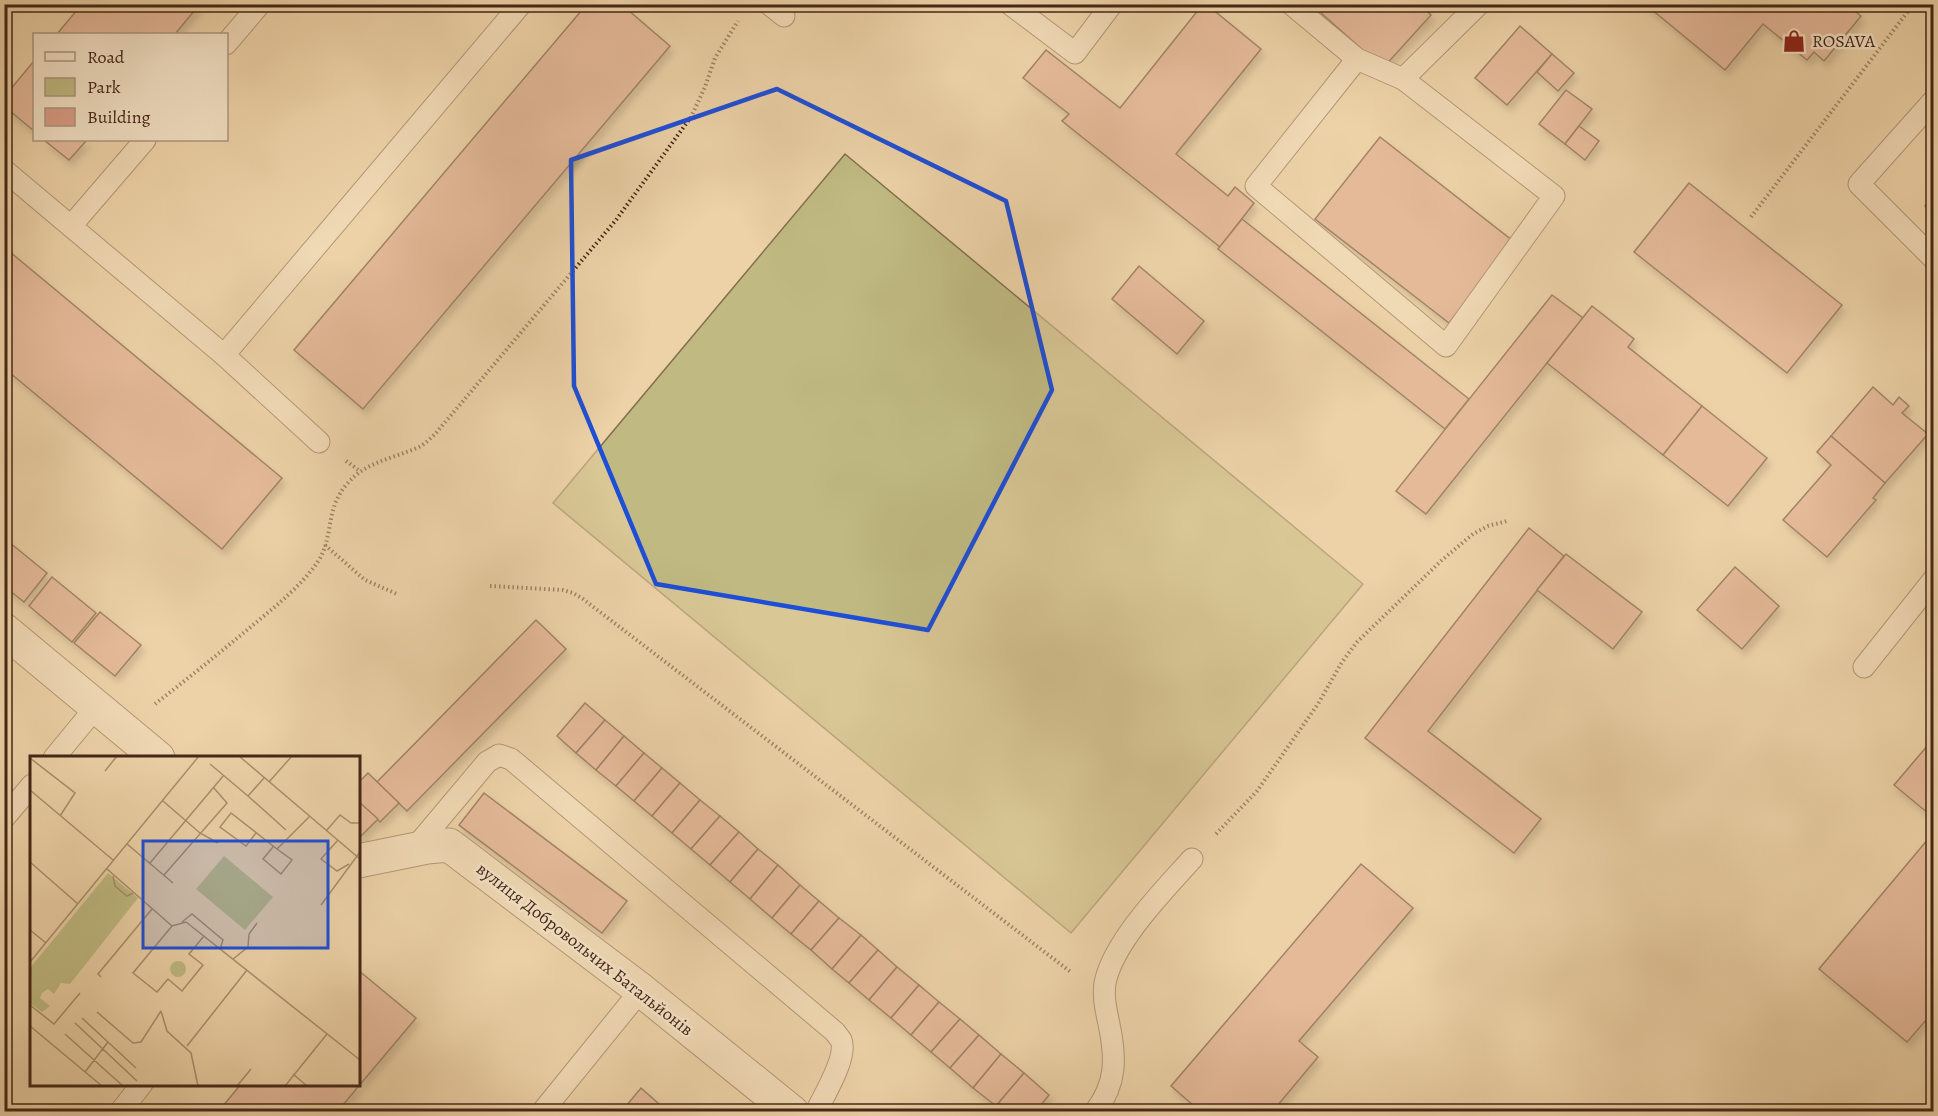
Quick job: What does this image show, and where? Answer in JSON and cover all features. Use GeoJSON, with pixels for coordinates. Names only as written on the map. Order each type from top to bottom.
{"type":"FeatureCollection","features":[{"type":"Feature","properties":{"kind":"street"},"geometry":{"type":"LineString","coordinates":[[4,630],[156,756]]}},
{"type":"Feature","properties":{"kind":"street","name":"вулиця Добровольчих Батальйонів"},"geometry":{"type":"LineString","coordinates":[[360,861],[414,849],[449,845],[641,990],[792,1112]]}},
{"type":"Feature","properties":{"kind":"lane"},"geometry":{"type":"LineString","coordinates":[[228,42],[260,4]]}},
{"type":"Feature","properties":{"kind":"lane"},"geometry":{"type":"LineString","coordinates":[[224,355],[521,4]]}},
{"type":"Feature","properties":{"kind":"lane"},"geometry":{"type":"LineString","coordinates":[[1010,4],[1075,53],[1112,4]]}},
{"type":"Feature","properties":{"kind":"lane"},"geometry":{"type":"LineString","coordinates":[[1291,4],[1358,59],[1403,79],[1554,196],[1446,346],[1257,186],[1358,59]]}},
{"type":"Feature","properties":{"kind":"lane"},"geometry":{"type":"LineString","coordinates":[[1403,79],[1479,4]]}},
{"type":"Feature","properties":{"kind":"lane"},"geometry":{"type":"LineString","coordinates":[[1934,100],[1859,184],[1934,259]]}},
{"type":"Feature","properties":{"kind":"lane"},"geometry":{"type":"LineString","coordinates":[[71,226],[144,141]]}},
{"type":"Feature","properties":{"kind":"lane"},"geometry":{"type":"LineString","coordinates":[[4,170],[224,355],[319,442]]}},
{"type":"Feature","properties":{"kind":"lane"},"geometry":{"type":"LineString","coordinates":[[1864,667],[1934,579]]}},
{"type":"Feature","properties":{"kind":"lane"},"geometry":{"type":"LineString","coordinates":[[56,756],[96,707]]}},
{"type":"Feature","properties":{"kind":"lane"},"geometry":{"type":"LineString","coordinates":[[414,849],[488,762],[499,755],[511,759],[835,1032],[841,1041],[840,1062],[816,1112]]}},
{"type":"Feature","properties":{"kind":"lane"},"geometry":{"type":"LineString","coordinates":[[4,818],[30,787]]}},
{"type":"Feature","properties":{"kind":"lane"},"geometry":{"type":"LineString","coordinates":[[1095,1112],[1108,1091],[1113,1072],[1113,1046],[1104,993],[1106,980],[1116,955],[1139,921],[1192,858]]}},
{"type":"Feature","properties":{"kind":"lane"},"geometry":{"type":"LineString","coordinates":[[542,1112],[641,990]]}},
{"type":"Feature","properties":{"kind":"lane"},"geometry":{"type":"LineString","coordinates":[[120,1112],[140,1086]]}},
{"type":"Feature","properties":{"kind":"path"},"geometry":{"type":"LineString","coordinates":[[1751,217],[1909,10]]}},
{"type":"Feature","properties":{"kind":"path"},"geometry":{"type":"LineString","coordinates":[[124,729],[270,611],[313,568],[325,545],[333,505],[346,484],[360,471],[382,459],[421,446],[436,433],[616,220],[691,117],[721,45],[744,13]]}},
{"type":"Feature","properties":{"kind":"path"},"geometry":{"type":"LineString","coordinates":[[1192,858],[1257,791],[1292,743],[1357,642],[1442,560],[1473,534],[1507,520]]}},
{"type":"Feature","properties":{"kind":"path"},"geometry":{"type":"LineString","coordinates":[[325,545],[364,580],[397,594]]}},
{"type":"Feature","properties":{"kind":"path"},"geometry":{"type":"LineString","coordinates":[[490,586],[563,590],[583,599],[1079,979],[1104,993]]}},
{"type":"Feature","properties":{"kind":"highlighted area"},"geometry":{"type":"Polygon","coordinates":[[[777,89],[1006,201],[1052,390],[928,630],[656,584],[574,386],[571,160],[777,89]]]}},
{"type":"Feature","properties":{"kind":"green space"},"geometry":{"type":"Polygon","coordinates":[[[845,154],[1363,584],[1071,933],[553,503],[845,154]]]}},
{"type":"Feature","properties":{"kind":"building"},"geometry":{"type":"Polygon","coordinates":[[[82,4],[200,4],[176,33],[58,33],[82,4]]]}},
{"type":"Feature","properties":{"kind":"building"},"geometry":{"type":"Polygon","coordinates":[[[587,4],[621,4],[670,46],[363,409],[294,350],[587,4]]]}},
{"type":"Feature","properties":{"kind":"building"},"geometry":{"type":"Polygon","coordinates":[[[1203,4],[1206,4],[1261,49],[1176,154],[1228,196],[1235,187],[1254,203],[1220,247],[1062,121],[1069,114],[1023,78],[1046,50],[1120,108],[1203,4]]]}},
{"type":"Feature","properties":{"kind":"building"},"geometry":{"type":"Polygon","coordinates":[[[1311,4],[1420,4],[1431,15],[1383,68],[1311,4]]]}},
{"type":"Feature","properties":{"kind":"building"},"geometry":{"type":"Polygon","coordinates":[[[1645,4],[1846,4],[1861,16],[1824,61],[1814,52],[1807,60],[1763,24],[1725,70],[1645,4]]]}},
{"type":"Feature","properties":{"kind":"building"},"geometry":{"type":"Polygon","coordinates":[[[1520,26],[1552,54],[1507,105],[1475,78],[1520,26]]]}},
{"type":"Feature","properties":{"kind":"building"},"geometry":{"type":"Polygon","coordinates":[[[1552,54],[1574,73],[1558,91],[1537,72],[1552,54]]]}},
{"type":"Feature","properties":{"kind":"building"},"geometry":{"type":"Polygon","coordinates":[[[33,62],[33,130],[4,106],[4,97],[33,62]]]}},
{"type":"Feature","properties":{"kind":"building"},"geometry":{"type":"Polygon","coordinates":[[[1566,90],[1592,109],[1565,144],[1539,124],[1566,90]]]}},
{"type":"Feature","properties":{"kind":"building"},"geometry":{"type":"Polygon","coordinates":[[[1579,126],[1599,141],[1585,160],[1565,144],[1579,126]]]}},
{"type":"Feature","properties":{"kind":"building"},"geometry":{"type":"Polygon","coordinates":[[[1380,137],[1513,241],[1449,323],[1315,219],[1380,137]]]}},
{"type":"Feature","properties":{"kind":"building"},"geometry":{"type":"Polygon","coordinates":[[[45,141],[86,141],[69,160],[45,141]]]}},
{"type":"Feature","properties":{"kind":"building"},"geometry":{"type":"Polygon","coordinates":[[[1689,183],[1842,305],[1787,373],[1634,252],[1689,183]]]}},
{"type":"Feature","properties":{"kind":"building"},"geometry":{"type":"Polygon","coordinates":[[[1934,196],[1934,213],[1925,206],[1934,196]]]}},
{"type":"Feature","properties":{"kind":"building"},"geometry":{"type":"Polygon","coordinates":[[[1242,219],[1469,399],[1445,429],[1218,249],[1242,219]]]}},
{"type":"Feature","properties":{"kind":"building"},"geometry":{"type":"Polygon","coordinates":[[[4,247],[282,478],[222,549],[4,368],[4,247]]]}},
{"type":"Feature","properties":{"kind":"building"},"geometry":{"type":"Polygon","coordinates":[[[1139,266],[1204,321],[1177,354],[1112,299],[1139,266]]]}},
{"type":"Feature","properties":{"kind":"building"},"geometry":{"type":"Polygon","coordinates":[[[1552,295],[1583,318],[1426,514],[1396,491],[1552,295]]]}},
{"type":"Feature","properties":{"kind":"building"},"geometry":{"type":"Polygon","coordinates":[[[1592,306],[1634,339],[1628,347],[1702,406],[1663,455],[1547,363],[1592,306]]]}},
{"type":"Feature","properties":{"kind":"building"},"geometry":{"type":"Polygon","coordinates":[[[1873,387],[1893,405],[1899,397],[1909,406],[1902,413],[1928,434],[1885,483],[1831,436],[1873,387]]]}},
{"type":"Feature","properties":{"kind":"building"},"geometry":{"type":"Polygon","coordinates":[[[1702,406],[1767,458],[1728,506],[1663,455],[1702,406]]]}},
{"type":"Feature","properties":{"kind":"building"},"geometry":{"type":"Polygon","coordinates":[[[1831,436],[1885,483],[1873,498],[1876,500],[1827,557],[1783,520],[1831,465],[1817,452],[1831,436]]]}},
{"type":"Feature","properties":{"kind":"building"},"geometry":{"type":"Polygon","coordinates":[[[1529,528],[1564,556],[1428,731],[1541,819],[1514,853],[1365,738],[1529,528]]]}},
{"type":"Feature","properties":{"kind":"building"},"geometry":{"type":"Polygon","coordinates":[[[4,538],[47,573],[24,602],[4,586],[4,538]]]}},
{"type":"Feature","properties":{"kind":"building"},"geometry":{"type":"Polygon","coordinates":[[[1566,554],[1642,612],[1613,649],[1537,590],[1566,554]]]}},
{"type":"Feature","properties":{"kind":"building"},"geometry":{"type":"Polygon","coordinates":[[[1735,567],[1779,606],[1742,649],[1697,610],[1735,567]]]}},
{"type":"Feature","properties":{"kind":"building"},"geometry":{"type":"Polygon","coordinates":[[[52,577],[96,613],[72,642],[29,606],[52,577]]]}},
{"type":"Feature","properties":{"kind":"building"},"geometry":{"type":"Polygon","coordinates":[[[100,612],[141,645],[115,676],[74,643],[100,612]]]}},
{"type":"Feature","properties":{"kind":"building"},"geometry":{"type":"Polygon","coordinates":[[[536,620],[566,649],[407,811],[377,782],[536,620]]]}},
{"type":"Feature","properties":{"kind":"building"},"geometry":{"type":"Polygon","coordinates":[[[585,703],[605,720],[576,753],[557,736],[585,703]]]}},
{"type":"Feature","properties":{"kind":"building"},"geometry":{"type":"Polygon","coordinates":[[[605,720],[624,736],[596,770],[576,753],[605,720]]]}},
{"type":"Feature","properties":{"kind":"building"},"geometry":{"type":"Polygon","coordinates":[[[624,736],[644,753],[616,786],[596,770],[624,736]]]}},
{"type":"Feature","properties":{"kind":"building"},"geometry":{"type":"Polygon","coordinates":[[[1934,738],[1934,818],[1894,785],[1934,738]]]}},
{"type":"Feature","properties":{"kind":"building"},"geometry":{"type":"Polygon","coordinates":[[[644,753],[662,768],[634,801],[616,786],[644,753]]]}},
{"type":"Feature","properties":{"kind":"building"},"geometry":{"type":"Polygon","coordinates":[[[662,768],[680,783],[652,816],[634,801],[662,768]]]}},
{"type":"Feature","properties":{"kind":"building"},"geometry":{"type":"Polygon","coordinates":[[[368,773],[399,803],[380,822],[360,803],[360,781],[368,773]]]}},
{"type":"Feature","properties":{"kind":"building"},"geometry":{"type":"Polygon","coordinates":[[[680,783],[700,800],[672,833],[652,816],[680,783]]]}},
{"type":"Feature","properties":{"kind":"building"},"geometry":{"type":"Polygon","coordinates":[[[484,793],[627,901],[602,933],[459,825],[484,793]]]}},
{"type":"Feature","properties":{"kind":"building"},"geometry":{"type":"Polygon","coordinates":[[[700,800],[720,816],[691,849],[672,833],[700,800]]]}},
{"type":"Feature","properties":{"kind":"building"},"geometry":{"type":"Polygon","coordinates":[[[360,803],[378,819],[360,837],[360,803]]]}},
{"type":"Feature","properties":{"kind":"building"},"geometry":{"type":"Polygon","coordinates":[[[720,816],[739,832],[710,865],[691,849],[720,816]]]}},
{"type":"Feature","properties":{"kind":"building"},"geometry":{"type":"Polygon","coordinates":[[[739,832],[758,849],[730,882],[710,865],[739,832]]]}},
{"type":"Feature","properties":{"kind":"building"},"geometry":{"type":"Polygon","coordinates":[[[1934,832],[1934,1011],[1907,1042],[1819,969],[1934,832]]]}},
{"type":"Feature","properties":{"kind":"building"},"geometry":{"type":"Polygon","coordinates":[[[758,849],[778,865],[750,899],[730,882],[758,849]]]}},
{"type":"Feature","properties":{"kind":"building"},"geometry":{"type":"Polygon","coordinates":[[[1361,864],[1413,908],[1299,1041],[1318,1057],[1272,1112],[1201,1112],[1171,1086],[1361,864]]]}},
{"type":"Feature","properties":{"kind":"building"},"geometry":{"type":"Polygon","coordinates":[[[778,865],[800,885],[772,918],[750,899],[778,865]]]}},
{"type":"Feature","properties":{"kind":"building"},"geometry":{"type":"Polygon","coordinates":[[[800,885],[819,901],[791,934],[772,918],[800,885]]]}},
{"type":"Feature","properties":{"kind":"building"},"geometry":{"type":"Polygon","coordinates":[[[819,901],[839,918],[811,950],[791,934],[819,901]]]}},
{"type":"Feature","properties":{"kind":"building"},"geometry":{"type":"Polygon","coordinates":[[[839,918],[861,935],[832,969],[811,950],[839,918]]]}},
{"type":"Feature","properties":{"kind":"building"},"geometry":{"type":"Polygon","coordinates":[[[861,935],[878,950],[849,983],[832,969],[861,935]]]}},
{"type":"Feature","properties":{"kind":"building"},"geometry":{"type":"Polygon","coordinates":[[[878,950],[897,967],[869,1000],[849,983],[878,950]]]}},
{"type":"Feature","properties":{"kind":"building"},"geometry":{"type":"Polygon","coordinates":[[[897,967],[919,985],[891,1018],[869,1000],[897,967]]]}},
{"type":"Feature","properties":{"kind":"building"},"geometry":{"type":"Polygon","coordinates":[[[360,972],[416,1018],[360,1085],[360,972]]]}},
{"type":"Feature","properties":{"kind":"building"},"geometry":{"type":"Polygon","coordinates":[[[919,985],[939,1002],[911,1035],[891,1018],[919,985]]]}},
{"type":"Feature","properties":{"kind":"building"},"geometry":{"type":"Polygon","coordinates":[[[939,1002],[960,1019],[931,1052],[911,1035],[939,1002]]]}},
{"type":"Feature","properties":{"kind":"building"},"geometry":{"type":"Polygon","coordinates":[[[960,1019],[979,1035],[950,1068],[931,1052],[960,1019]]]}},
{"type":"Feature","properties":{"kind":"building"},"geometry":{"type":"Polygon","coordinates":[[[979,1035],[1001,1054],[973,1088],[950,1068],[979,1035]]]}},
{"type":"Feature","properties":{"kind":"building"},"geometry":{"type":"Polygon","coordinates":[[[1001,1054],[1024,1073],[996,1106],[973,1088],[1001,1054]]]}},
{"type":"Feature","properties":{"kind":"building"},"geometry":{"type":"Polygon","coordinates":[[[1024,1073],[1049,1095],[1035,1112],[1002,1112],[996,1106],[1024,1073]]]}},
{"type":"Feature","properties":{"kind":"building"},"geometry":{"type":"Polygon","coordinates":[[[239,1086],[359,1086],[337,1112],[218,1112],[239,1086]]]}},
{"type":"Feature","properties":{"kind":"building"},"geometry":{"type":"Polygon","coordinates":[[[641,1088],[668,1112],[621,1112],[641,1088]]]}},
{"type":"Feature","properties":{"kind":"place","name":"ROSAVA"},"geometry":{"type":"Point","coordinates":[1794,41]}}]}
